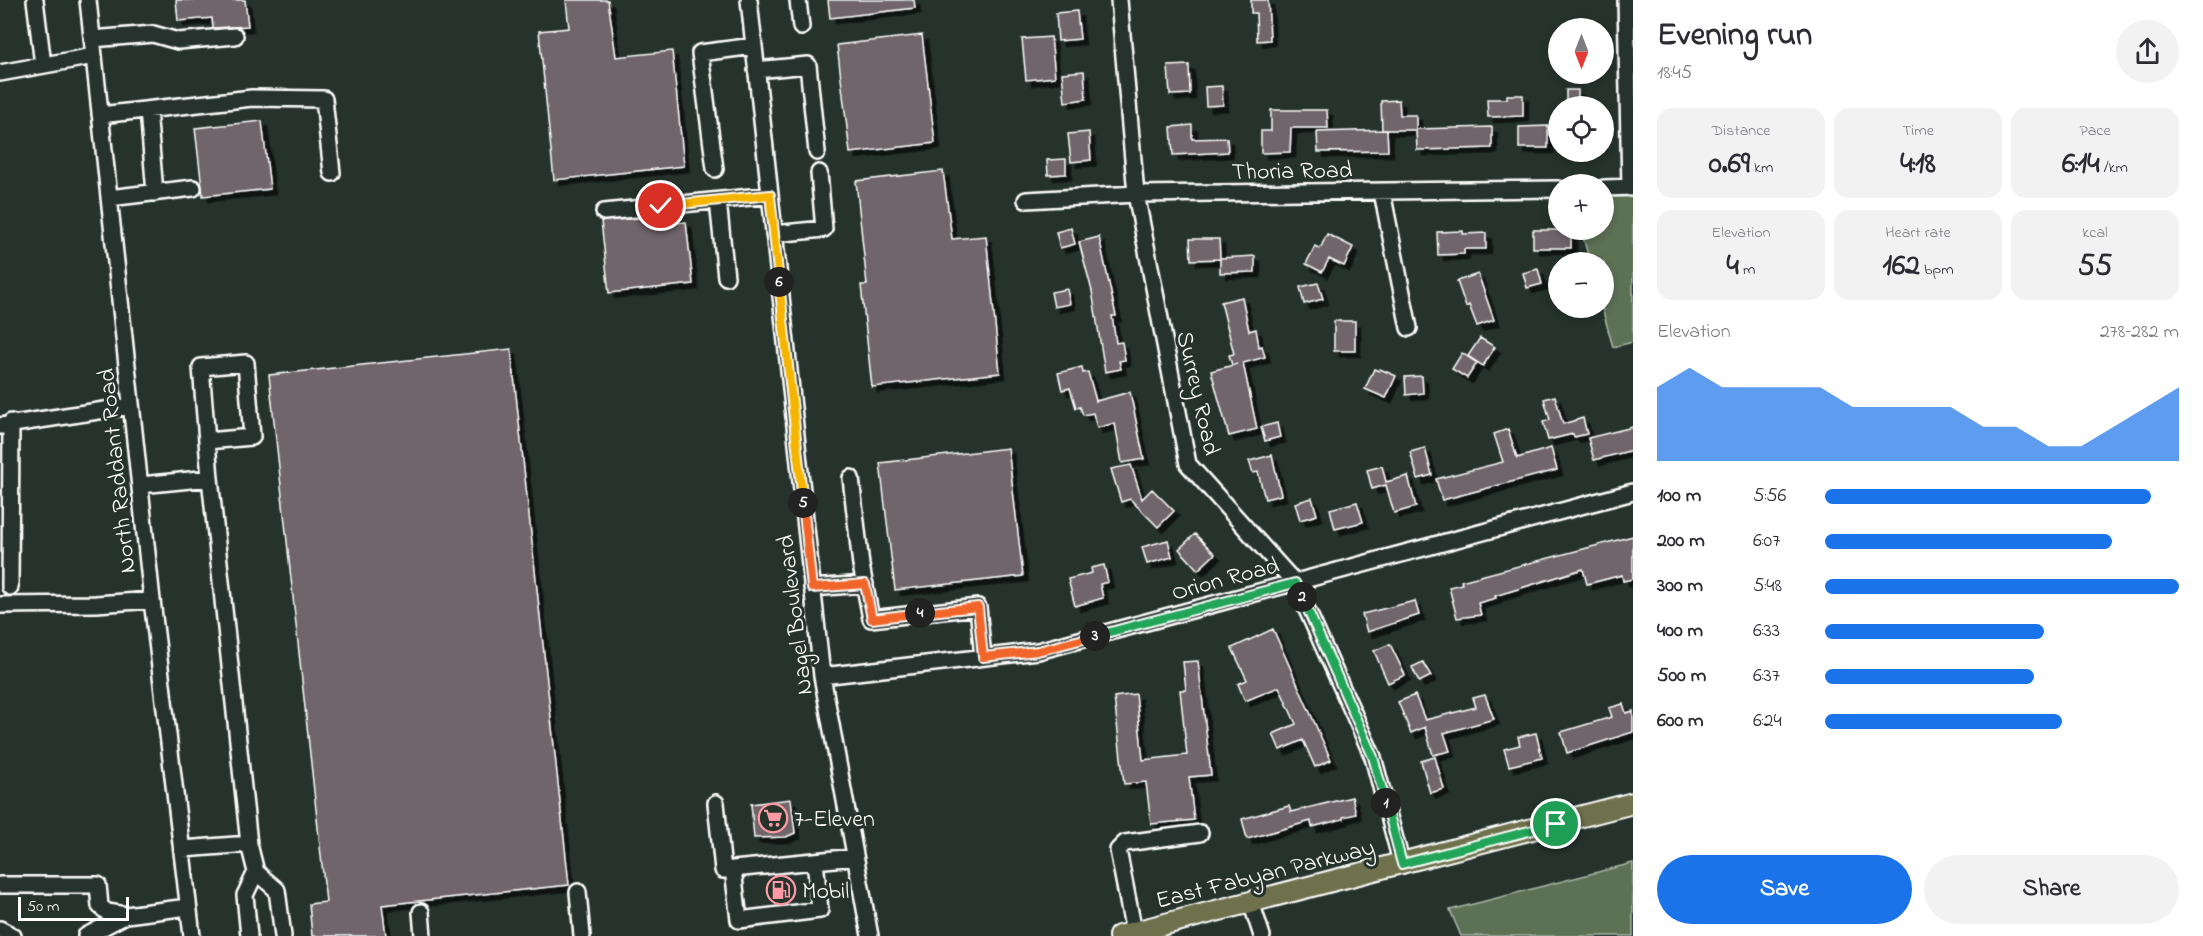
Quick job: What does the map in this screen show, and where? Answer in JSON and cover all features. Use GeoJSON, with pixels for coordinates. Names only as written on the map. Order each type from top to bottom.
{"type":"FeatureCollection","features":[{"type":"Feature","properties":{"kind":"main road","name":"East Fabyan Parkway"},"geometry":{"type":"LineString","coordinates":[[1127,934],[1633,803]]}},
{"type":"Feature","properties":{"kind":"street"},"geometry":{"type":"LineString","coordinates":[[35,0],[43,65]]}},
{"type":"Feature","properties":{"kind":"street","name":"North Raddant Road"},"geometry":{"type":"LineString","coordinates":[[88,0],[152,600],[192,936]]}},
{"type":"Feature","properties":{"kind":"street","name":"Nagel Boulevard"},"geometry":{"type":"LineString","coordinates":[[749,0],[822,676],[870,936]]}},
{"type":"Feature","properties":{"kind":"street"},"geometry":{"type":"LineString","coordinates":[[798,0],[801,27]]}},
{"type":"Feature","properties":{"kind":"street","name":"Surrey Road"},"geometry":{"type":"LineString","coordinates":[[1119,0],[1136,194],[1188,464],[1295,583],[1373,757],[1402,864]]}},
{"type":"Feature","properties":{"kind":"street"},"geometry":{"type":"LineString","coordinates":[[1614,188],[1632,187],[1626,0]]}},
{"type":"Feature","properties":{"kind":"street"},"geometry":{"type":"LineString","coordinates":[[92,39],[153,34],[178,41],[235,36]]}},
{"type":"Feature","properties":{"kind":"street"},"geometry":{"type":"LineString","coordinates":[[715,169],[700,53],[754,46]]}},
{"type":"Feature","properties":{"kind":"street"},"geometry":{"type":"LineString","coordinates":[[0,73],[94,56]]}},
{"type":"Feature","properties":{"kind":"street"},"geometry":{"type":"LineString","coordinates":[[756,70],[808,65],[817,152]]}},
{"type":"Feature","properties":{"kind":"street"},"geometry":{"type":"LineString","coordinates":[[100,115],[252,98],[324,99],[332,173]]}},
{"type":"Feature","properties":{"kind":"street"},"geometry":{"type":"LineString","coordinates":[[148,110],[155,193]]}},
{"type":"Feature","properties":{"kind":"street"},"geometry":{"type":"LineString","coordinates":[[774,234],[825,229],[819,173]]}},
{"type":"Feature","properties":{"kind":"street"},"geometry":{"type":"LineString","coordinates":[[109,198],[193,189]]}},
{"type":"Feature","properties":{"kind":"street","name":"Thoria Road"},"geometry":{"type":"LineString","coordinates":[[1026,200],[1136,194],[1548,189]]}},
{"type":"Feature","properties":{"kind":"street"},"geometry":{"type":"LineString","coordinates":[[1382,192],[1408,328]]}},
{"type":"Feature","properties":{"kind":"street"},"geometry":{"type":"LineString","coordinates":[[604,212],[770,195]]}},
{"type":"Feature","properties":{"kind":"street"},"geometry":{"type":"LineString","coordinates":[[718,201],[726,277]]}},
{"type":"Feature","properties":{"kind":"street"},"geometry":{"type":"LineString","coordinates":[[207,441],[252,438],[246,363],[201,367],[207,441],[210,478],[249,844],[256,872],[277,890],[283,936]]}},
{"type":"Feature","properties":{"kind":"street"},"geometry":{"type":"LineString","coordinates":[[10,587],[6,424],[131,406]]}},
{"type":"Feature","properties":{"kind":"street"},"geometry":{"type":"LineString","coordinates":[[141,485],[210,478]]}},
{"type":"Feature","properties":{"kind":"street"},"geometry":{"type":"LineString","coordinates":[[851,478],[872,619],[978,607],[983,657]]}},
{"type":"Feature","properties":{"kind":"street","name":"Orion Road"},"geometry":{"type":"LineString","coordinates":[[822,676],[1038,651],[1633,492]]}},
{"type":"Feature","properties":{"kind":"street"},"geometry":{"type":"LineString","coordinates":[[812,588],[865,584]]}},
{"type":"Feature","properties":{"kind":"street"},"geometry":{"type":"LineString","coordinates":[[0,605],[96,604],[152,600]]}},
{"type":"Feature","properties":{"kind":"street"},"geometry":{"type":"LineString","coordinates":[[716,803],[723,870],[855,857]]}},
{"type":"Feature","properties":{"kind":"street"},"geometry":{"type":"LineString","coordinates":[[1127,934],[1118,850],[1125,843],[1200,833]]}},
{"type":"Feature","properties":{"kind":"street"},"geometry":{"type":"LineString","coordinates":[[183,849],[249,844]]}},
{"type":"Feature","properties":{"kind":"street"},"geometry":{"type":"LineString","coordinates":[[733,869],[739,920],[820,910],[815,861]]}},
{"type":"Feature","properties":{"kind":"street"},"geometry":{"type":"LineString","coordinates":[[249,936],[245,896],[256,872]]}},
{"type":"Feature","properties":{"kind":"street"},"geometry":{"type":"LineString","coordinates":[[0,885],[98,885],[100,906],[107,912],[126,915],[189,907]]}},
{"type":"Feature","properties":{"kind":"street"},"geometry":{"type":"LineString","coordinates":[[578,892],[582,936]]}},
{"type":"Feature","properties":{"kind":"street"},"geometry":{"type":"LineString","coordinates":[[1251,902],[1262,936]]}},
{"type":"Feature","properties":{"kind":"street"},"geometry":{"type":"LineString","coordinates":[[421,912],[423,936]]}},
{"type":"Feature","properties":{"kind":"street"},"geometry":{"type":"LineString","coordinates":[[86,936],[126,915]]}},
{"type":"Feature","properties":{"kind":"street"},"geometry":{"type":"LineString","coordinates":[[0,929],[13,936]]}},
{"type":"Feature","properties":{"kind":"green space"},"geometry":{"type":"Polygon","coordinates":[[[1614,194],[1633,194],[1633,342],[1613,347],[1605,318],[1614,318],[1614,252],[1587,252],[1584,240],[1614,240],[1614,194]]]}},
{"type":"Feature","properties":{"kind":"green space"},"geometry":{"type":"Polygon","coordinates":[[[1633,863],[1633,936],[1461,936],[1450,910],[1633,863]]]}},
{"type":"Feature","properties":{"kind":"building"},"geometry":{"type":"Polygon","coordinates":[[[176,0],[245,0],[248,26],[213,28],[212,18],[178,21],[176,0]]]}},
{"type":"Feature","properties":{"kind":"building"},"geometry":{"type":"Polygon","coordinates":[[[566,0],[608,0],[616,57],[672,51],[684,166],[554,180],[539,31],[569,28],[566,0]]]}},
{"type":"Feature","properties":{"kind":"building"},"geometry":{"type":"Polygon","coordinates":[[[828,0],[914,0],[915,8],[830,18],[828,0]]]}},
{"type":"Feature","properties":{"kind":"building"},"geometry":{"type":"Polygon","coordinates":[[[1251,0],[1268,0],[1270,40],[1257,41],[1256,13],[1251,13],[1251,0]]]}},
{"type":"Feature","properties":{"kind":"building"},"geometry":{"type":"Polygon","coordinates":[[[1077,11],[1080,39],[1058,41],[1056,13],[1077,11]]]}},
{"type":"Feature","properties":{"kind":"building"},"geometry":{"type":"Polygon","coordinates":[[[922,35],[935,143],[850,153],[837,45],[922,35]]]}},
{"type":"Feature","properties":{"kind":"building"},"geometry":{"type":"Polygon","coordinates":[[[1051,37],[1055,77],[1026,80],[1022,39],[1051,37]]]}},
{"type":"Feature","properties":{"kind":"building"},"geometry":{"type":"Polygon","coordinates":[[[1189,65],[1190,94],[1170,95],[1168,66],[1189,65]]]}},
{"type":"Feature","properties":{"kind":"building"},"geometry":{"type":"Polygon","coordinates":[[[1084,71],[1086,99],[1065,102],[1062,73],[1084,71]]]}},
{"type":"Feature","properties":{"kind":"building"},"geometry":{"type":"Polygon","coordinates":[[[1222,86],[1223,105],[1206,106],[1205,87],[1222,86]]]}},
{"type":"Feature","properties":{"kind":"building"},"geometry":{"type":"Polygon","coordinates":[[[1566,90],[1578,90],[1578,96],[1566,96],[1566,90]]]}},
{"type":"Feature","properties":{"kind":"building"},"geometry":{"type":"Polygon","coordinates":[[[1507,95],[1523,95],[1523,116],[1488,117],[1487,99],[1507,99],[1507,95]]]}},
{"type":"Feature","properties":{"kind":"building"},"geometry":{"type":"Polygon","coordinates":[[[1399,100],[1400,115],[1416,115],[1416,130],[1382,130],[1381,101],[1399,100]]]}},
{"type":"Feature","properties":{"kind":"building"},"geometry":{"type":"Polygon","coordinates":[[[1271,110],[1327,110],[1328,128],[1291,128],[1290,152],[1261,153],[1261,131],[1271,131],[1271,110]]]}},
{"type":"Feature","properties":{"kind":"building"},"geometry":{"type":"Polygon","coordinates":[[[262,121],[270,189],[203,196],[195,128],[262,121]]]}},
{"type":"Feature","properties":{"kind":"building"},"geometry":{"type":"Polygon","coordinates":[[[1192,125],[1192,139],[1227,138],[1228,152],[1173,155],[1171,127],[1192,125]]]}},
{"type":"Feature","properties":{"kind":"building"},"geometry":{"type":"Polygon","coordinates":[[[1548,126],[1548,148],[1519,148],[1519,127],[1548,126]]]}},
{"type":"Feature","properties":{"kind":"building"},"geometry":{"type":"Polygon","coordinates":[[[1492,127],[1492,148],[1417,150],[1416,129],[1492,127]]]}},
{"type":"Feature","properties":{"kind":"building"},"geometry":{"type":"Polygon","coordinates":[[[1387,130],[1388,151],[1318,152],[1317,132],[1387,130]]]}},
{"type":"Feature","properties":{"kind":"building"},"geometry":{"type":"Polygon","coordinates":[[[1089,132],[1091,160],[1071,162],[1068,134],[1089,132]]]}},
{"type":"Feature","properties":{"kind":"building"},"geometry":{"type":"Polygon","coordinates":[[[1066,159],[1066,174],[1048,175],[1047,160],[1066,159]]]}},
{"type":"Feature","properties":{"kind":"building"},"geometry":{"type":"Polygon","coordinates":[[[943,171],[952,239],[986,236],[1000,373],[872,387],[861,285],[867,285],[856,181],[943,171]]]}},
{"type":"Feature","properties":{"kind":"building"},"geometry":{"type":"Polygon","coordinates":[[[653,217],[654,225],[686,222],[693,284],[609,293],[601,221],[653,217]]]}},
{"type":"Feature","properties":{"kind":"building"},"geometry":{"type":"Polygon","coordinates":[[[1071,228],[1075,244],[1060,248],[1056,232],[1071,228]]]}},
{"type":"Feature","properties":{"kind":"building"},"geometry":{"type":"Polygon","coordinates":[[[1533,230],[1548,230],[1548,240],[1571,240],[1571,248],[1533,248],[1533,230]]]}},
{"type":"Feature","properties":{"kind":"building"},"geometry":{"type":"Polygon","coordinates":[[[1463,231],[1463,234],[1486,233],[1486,249],[1464,249],[1464,254],[1438,255],[1437,232],[1463,231]]]}},
{"type":"Feature","properties":{"kind":"building"},"geometry":{"type":"Polygon","coordinates":[[[1327,234],[1353,247],[1344,266],[1329,259],[1322,272],[1306,264],[1315,246],[1320,249],[1327,234]]]}},
{"type":"Feature","properties":{"kind":"building"},"geometry":{"type":"Polygon","coordinates":[[[1099,237],[1116,316],[1112,316],[1116,343],[1122,342],[1125,360],[1119,361],[1121,369],[1105,372],[1092,291],[1079,242],[1099,237]]]}},
{"type":"Feature","properties":{"kind":"building"},"geometry":{"type":"Polygon","coordinates":[[[1190,239],[1219,239],[1220,258],[1255,256],[1255,272],[1220,273],[1220,259],[1191,260],[1190,239]]]}},
{"type":"Feature","properties":{"kind":"building"},"geometry":{"type":"Polygon","coordinates":[[[1538,269],[1542,284],[1527,288],[1523,273],[1538,269]]]}},
{"type":"Feature","properties":{"kind":"building"},"geometry":{"type":"Polygon","coordinates":[[[1478,274],[1494,320],[1477,326],[1469,305],[1466,307],[1457,281],[1478,274]]]}},
{"type":"Feature","properties":{"kind":"building"},"geometry":{"type":"Polygon","coordinates":[[[1318,283],[1323,299],[1304,304],[1300,287],[1318,283]]]}},
{"type":"Feature","properties":{"kind":"building"},"geometry":{"type":"Polygon","coordinates":[[[1067,289],[1070,304],[1054,307],[1051,292],[1067,289]]]}},
{"type":"Feature","properties":{"kind":"building"},"geometry":{"type":"Polygon","coordinates":[[[1242,297],[1249,331],[1256,329],[1259,347],[1262,346],[1265,357],[1243,363],[1257,429],[1229,436],[1211,371],[1237,364],[1232,365],[1229,355],[1234,354],[1221,302],[1242,297]]]}},
{"type":"Feature","properties":{"kind":"building"},"geometry":{"type":"Polygon","coordinates":[[[1334,321],[1355,321],[1355,351],[1334,351],[1334,321]]]}},
{"type":"Feature","properties":{"kind":"building"},"geometry":{"type":"Polygon","coordinates":[[[1480,338],[1495,347],[1483,366],[1468,356],[1480,338]]]}},
{"type":"Feature","properties":{"kind":"building"},"geometry":{"type":"Polygon","coordinates":[[[511,349],[569,885],[382,905],[386,936],[312,936],[309,904],[326,902],[269,375],[511,349]]]}},
{"type":"Feature","properties":{"kind":"building"},"geometry":{"type":"Polygon","coordinates":[[[1462,353],[1477,363],[1467,378],[1452,369],[1462,353]]]}},
{"type":"Feature","properties":{"kind":"building"},"geometry":{"type":"Polygon","coordinates":[[[1082,367],[1083,373],[1088,372],[1096,401],[1130,392],[1144,459],[1122,463],[1115,423],[1097,428],[1093,413],[1083,415],[1080,407],[1076,408],[1070,388],[1062,390],[1058,373],[1082,367]]]}},
{"type":"Feature","properties":{"kind":"building"},"geometry":{"type":"Polygon","coordinates":[[[1374,369],[1379,371],[1380,369],[1396,376],[1386,398],[1365,389],[1374,369]]]}},
{"type":"Feature","properties":{"kind":"building"},"geometry":{"type":"Polygon","coordinates":[[[1422,376],[1423,393],[1406,395],[1405,377],[1422,376]]]}},
{"type":"Feature","properties":{"kind":"building"},"geometry":{"type":"Polygon","coordinates":[[[1555,396],[1563,424],[1583,418],[1587,434],[1574,437],[1573,434],[1548,440],[1543,422],[1550,420],[1544,399],[1555,396]]]}},
{"type":"Feature","properties":{"kind":"building"},"geometry":{"type":"Polygon","coordinates":[[[1277,423],[1280,437],[1265,441],[1261,427],[1277,423]]]}},
{"type":"Feature","properties":{"kind":"building"},"geometry":{"type":"Polygon","coordinates":[[[1633,427],[1633,450],[1594,460],[1588,438],[1633,427]]]}},
{"type":"Feature","properties":{"kind":"building"},"geometry":{"type":"Polygon","coordinates":[[[1508,429],[1517,458],[1551,448],[1557,470],[1442,500],[1436,479],[1503,462],[1494,434],[1508,429]]]}},
{"type":"Feature","properties":{"kind":"building"},"geometry":{"type":"Polygon","coordinates":[[[1008,448],[1023,576],[895,590],[880,463],[1008,448]]]}},
{"type":"Feature","properties":{"kind":"building"},"geometry":{"type":"Polygon","coordinates":[[[1425,448],[1432,475],[1418,479],[1410,452],[1425,448]]]}},
{"type":"Feature","properties":{"kind":"building"},"geometry":{"type":"Polygon","coordinates":[[[1272,455],[1281,495],[1265,499],[1258,472],[1253,473],[1249,461],[1272,455]]]}},
{"type":"Feature","properties":{"kind":"building"},"geometry":{"type":"Polygon","coordinates":[[[1131,465],[1142,499],[1152,489],[1174,511],[1158,527],[1130,499],[1121,502],[1111,469],[1131,465]]]}},
{"type":"Feature","properties":{"kind":"building"},"geometry":{"type":"Polygon","coordinates":[[[1382,466],[1386,482],[1408,476],[1416,507],[1394,513],[1386,485],[1372,489],[1367,470],[1382,466]]]}},
{"type":"Feature","properties":{"kind":"building"},"geometry":{"type":"Polygon","coordinates":[[[1312,498],[1317,515],[1300,520],[1295,503],[1312,498]]]}},
{"type":"Feature","properties":{"kind":"building"},"geometry":{"type":"Polygon","coordinates":[[[1357,502],[1363,522],[1335,529],[1330,509],[1357,502]]]}},
{"type":"Feature","properties":{"kind":"building"},"geometry":{"type":"Polygon","coordinates":[[[1195,534],[1215,554],[1198,570],[1179,549],[1195,534]]]}},
{"type":"Feature","properties":{"kind":"building"},"geometry":{"type":"Polygon","coordinates":[[[1633,536],[1633,579],[1623,581],[1622,575],[1587,584],[1583,569],[1495,596],[1496,598],[1478,603],[1481,615],[1457,618],[1449,587],[1462,584],[1461,581],[1633,536]]]}},
{"type":"Feature","properties":{"kind":"building"},"geometry":{"type":"Polygon","coordinates":[[[1168,540],[1172,557],[1147,564],[1142,547],[1168,540]]]}},
{"type":"Feature","properties":{"kind":"building"},"geometry":{"type":"Polygon","coordinates":[[[1104,565],[1108,582],[1100,584],[1103,598],[1075,606],[1068,579],[1092,573],[1091,568],[1104,565]]]}},
{"type":"Feature","properties":{"kind":"building"},"geometry":{"type":"Polygon","coordinates":[[[1415,601],[1419,615],[1367,632],[1362,614],[1415,601]]]}},
{"type":"Feature","properties":{"kind":"building"},"geometry":{"type":"Polygon","coordinates":[[[1273,629],[1331,760],[1315,767],[1303,740],[1280,750],[1273,734],[1296,724],[1279,687],[1245,701],[1238,684],[1247,680],[1232,648],[1273,629]]]}},
{"type":"Feature","properties":{"kind":"building"},"geometry":{"type":"Polygon","coordinates":[[[1390,644],[1405,675],[1388,683],[1374,651],[1390,644]]]}},
{"type":"Feature","properties":{"kind":"building"},"geometry":{"type":"Polygon","coordinates":[[[1198,661],[1211,775],[1189,777],[1194,820],[1151,824],[1146,782],[1124,784],[1114,697],[1136,694],[1143,760],[1187,755],[1180,690],[1186,690],[1183,662],[1198,661]]]}},
{"type":"Feature","properties":{"kind":"building"},"geometry":{"type":"Polygon","coordinates":[[[1423,662],[1431,676],[1419,682],[1412,667],[1423,662]]]}},
{"type":"Feature","properties":{"kind":"building"},"geometry":{"type":"Polygon","coordinates":[[[1415,695],[1425,720],[1476,707],[1473,698],[1485,695],[1494,719],[1444,733],[1450,751],[1433,755],[1425,727],[1411,733],[1398,702],[1415,695]]]}},
{"type":"Feature","properties":{"kind":"building"},"geometry":{"type":"Polygon","coordinates":[[[1623,704],[1626,713],[1633,711],[1633,732],[1567,753],[1561,732],[1612,717],[1609,708],[1623,704]]]}},
{"type":"Feature","properties":{"kind":"building"},"geometry":{"type":"Polygon","coordinates":[[[1536,733],[1542,758],[1509,766],[1504,749],[1520,745],[1518,737],[1536,733]]]}},
{"type":"Feature","properties":{"kind":"building"},"geometry":{"type":"Polygon","coordinates":[[[1435,757],[1444,789],[1430,793],[1421,761],[1435,757]]]}},
{"type":"Feature","properties":{"kind":"building"},"geometry":{"type":"Polygon","coordinates":[[[1352,797],[1356,814],[1312,827],[1311,821],[1247,839],[1242,819],[1289,806],[1291,812],[1352,797]]]}},
{"type":"Feature","properties":{"kind":"building","name":"7-Eleven"},"geometry":{"type":"Polygon","coordinates":[[[791,799],[795,833],[786,837],[754,838],[751,804],[791,799]]]}},
{"type":"Feature","properties":{"kind":"place","name":"7-Eleven"},"geometry":{"type":"Point","coordinates":[773,818]}},
{"type":"Feature","properties":{"kind":"place","name":"Mobil"},"geometry":{"type":"Point","coordinates":[781,890]}},
{"type":"Feature","properties":{"kind":"route"},"geometry":{"type":"LineString","coordinates":[[661,206],[770,195],[812,588],[865,584],[872,619],[978,607],[983,657],[1038,651],[1295,583],[1373,757],[1402,864],[1556,824]]}}]}
